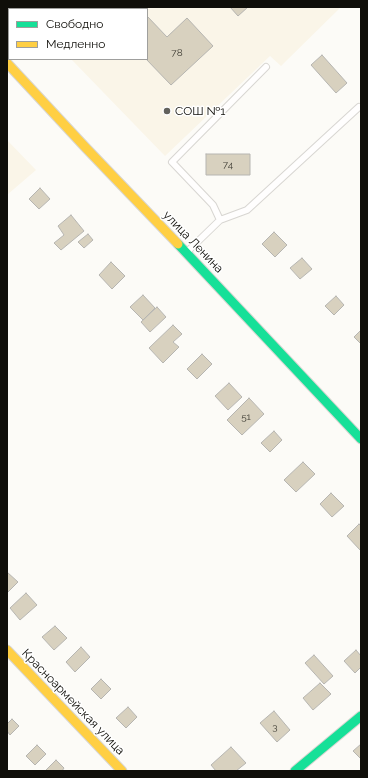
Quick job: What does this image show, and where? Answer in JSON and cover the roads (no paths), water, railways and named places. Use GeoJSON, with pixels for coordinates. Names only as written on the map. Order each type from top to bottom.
{"type":"FeatureCollection","features":[{"type":"Feature","properties":{"kind":"street","name":"улица Ленина"},"geometry":{"type":"LineString","coordinates":[[7,63],[86,148],[187,252],[361,439]]}},
{"type":"Feature","properties":{"kind":"street","name":"Красноармейская улица"},"geometry":{"type":"LineString","coordinates":[[7,650],[122,771]]}},
{"type":"Feature","properties":{"kind":"street"},"geometry":{"type":"LineString","coordinates":[[295,771],[361,716]]}},
{"type":"Feature","properties":{"kind":"lane"},"geometry":{"type":"LineString","coordinates":[[220,220],[213,205],[172,162],[266,67]]}},
{"type":"Feature","properties":{"kind":"lane"},"geometry":{"type":"LineString","coordinates":[[187,252],[220,220],[247,210],[359,108]]}},
{"type":"Feature","properties":{"kind":"place","name":"СОШ №1"},"geometry":{"type":"Point","coordinates":[167,111]}}]}
